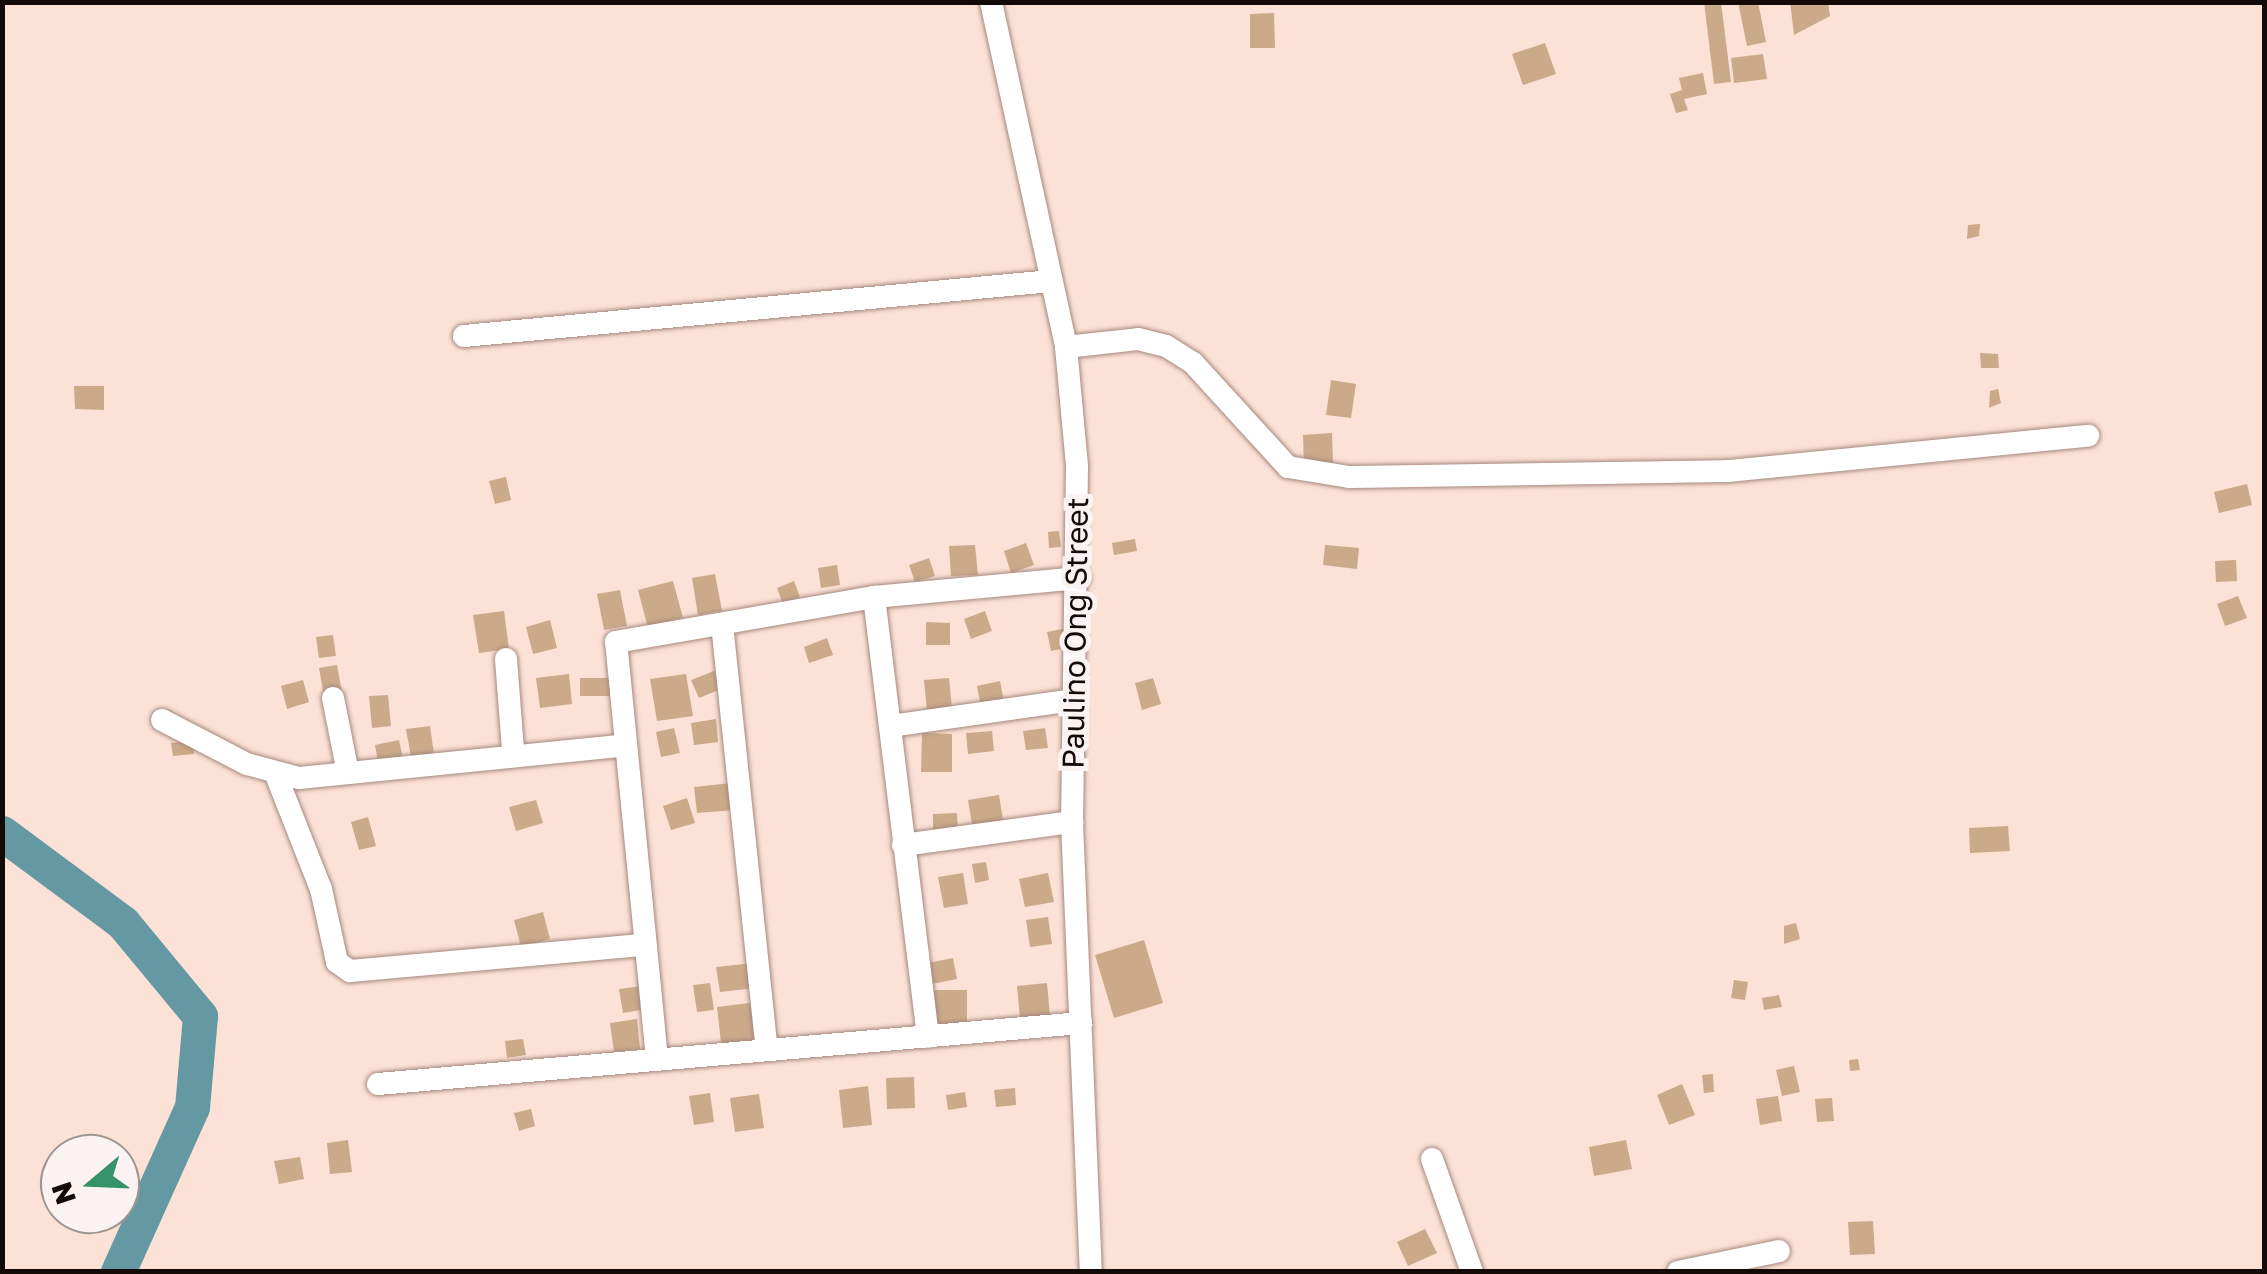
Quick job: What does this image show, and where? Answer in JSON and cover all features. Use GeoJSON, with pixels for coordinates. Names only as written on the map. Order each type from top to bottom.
{"type":"FeatureCollection","features":[{"type":"Feature","properties":{"kind":"street","name":"Paulino Ong Street"},"geometry":{"type":"LineString","coordinates":[[992,2],[1066,347],[1079,578],[1072,700],[1072,822],[1091,1272]]}},
{"type":"Feature","properties":{"kind":"street"},"geometry":{"type":"LineString","coordinates":[[464,336],[1051,280]]}},
{"type":"Feature","properties":{"kind":"street"},"geometry":{"type":"LineString","coordinates":[[1066,347],[1138,339],[1166,346],[1193,363],[1288,467],[1348,477],[1728,471],[2088,436]]}},
{"type":"Feature","properties":{"kind":"street"},"geometry":{"type":"LineString","coordinates":[[657,1060],[621,746],[616,642],[874,597],[1079,578]]}},
{"type":"Feature","properties":{"kind":"street"},"geometry":{"type":"LineString","coordinates":[[874,597],[928,1037]]}},
{"type":"Feature","properties":{"kind":"street"},"geometry":{"type":"LineString","coordinates":[[722,624],[767,1050]]}},
{"type":"Feature","properties":{"kind":"street"},"geometry":{"type":"LineString","coordinates":[[506,659],[513,751]]}},
{"type":"Feature","properties":{"kind":"street"},"geometry":{"type":"LineString","coordinates":[[333,698],[348,773]]}},
{"type":"Feature","properties":{"kind":"street"},"geometry":{"type":"LineString","coordinates":[[890,726],[1072,700]]}},
{"type":"Feature","properties":{"kind":"street"},"geometry":{"type":"LineString","coordinates":[[162,720],[276,775],[348,773],[513,751],[621,746]]}},
{"type":"Feature","properties":{"kind":"street"},"geometry":{"type":"LineString","coordinates":[[276,775],[321,889],[337,962],[350,971],[642,946]]}},
{"type":"Feature","properties":{"kind":"street"},"geometry":{"type":"LineString","coordinates":[[903,846],[1072,822]]}},
{"type":"Feature","properties":{"kind":"street"},"geometry":{"type":"LineString","coordinates":[[378,1084],[1080,1023]]}},
{"type":"Feature","properties":{"kind":"street"},"geometry":{"type":"LineString","coordinates":[[1432,1158],[1472,1272]]}},
{"type":"Feature","properties":{"kind":"street"},"geometry":{"type":"LineString","coordinates":[[1678,1272],[1779,1251]]}},
{"type":"Feature","properties":{"kind":"building"},"geometry":{"type":"Polygon","coordinates":[[[1704,2],[1721,2],[1731,82],[1714,84],[1704,2]]]}},
{"type":"Feature","properties":{"kind":"building"},"geometry":{"type":"Polygon","coordinates":[[[1738,2],[1758,2],[1766,42],[1747,46],[1738,2]]]}},
{"type":"Feature","properties":{"kind":"building"},"geometry":{"type":"Polygon","coordinates":[[[1790,2],[1828,2],[1830,16],[1794,35],[1790,2]]]}},
{"type":"Feature","properties":{"kind":"building"},"geometry":{"type":"Polygon","coordinates":[[[1274,13],[1275,48],[1250,48],[1250,14],[1274,13]]]}},
{"type":"Feature","properties":{"kind":"building"},"geometry":{"type":"Polygon","coordinates":[[[1545,43],[1556,74],[1523,85],[1512,54],[1545,43]]]}},
{"type":"Feature","properties":{"kind":"building"},"geometry":{"type":"Polygon","coordinates":[[[1763,54],[1767,79],[1734,83],[1731,58],[1763,54]]]}},
{"type":"Feature","properties":{"kind":"building"},"geometry":{"type":"Polygon","coordinates":[[[1703,73],[1707,94],[1684,99],[1688,110],[1676,113],[1670,94],[1682,90],[1679,78],[1703,73]]]}},
{"type":"Feature","properties":{"kind":"building"},"geometry":{"type":"Polygon","coordinates":[[[1980,224],[1979,236],[1967,239],[1968,225],[1980,224]]]}},
{"type":"Feature","properties":{"kind":"building"},"geometry":{"type":"Polygon","coordinates":[[[1980,353],[1998,354],[1999,368],[1981,368],[1980,353]]]}},
{"type":"Feature","properties":{"kind":"building"},"geometry":{"type":"Polygon","coordinates":[[[1331,380],[1356,384],[1351,418],[1326,415],[1331,380]]]}},
{"type":"Feature","properties":{"kind":"building"},"geometry":{"type":"Polygon","coordinates":[[[74,386],[104,386],[104,410],[75,409],[74,386]]]}},
{"type":"Feature","properties":{"kind":"building"},"geometry":{"type":"Polygon","coordinates":[[[1998,389],[2001,403],[1989,408],[1990,391],[1998,389]]]}},
{"type":"Feature","properties":{"kind":"building"},"geometry":{"type":"Polygon","coordinates":[[[1332,433],[1333,465],[1304,466],[1303,435],[1332,433]]]}},
{"type":"Feature","properties":{"kind":"building"},"geometry":{"type":"Polygon","coordinates":[[[506,477],[511,500],[495,504],[489,481],[506,477]]]}},
{"type":"Feature","properties":{"kind":"building"},"geometry":{"type":"Polygon","coordinates":[[[2247,484],[2252,505],[2219,513],[2214,492],[2247,484]]]}},
{"type":"Feature","properties":{"kind":"building"},"geometry":{"type":"Polygon","coordinates":[[[1059,531],[1061,547],[1049,548],[1048,532],[1059,531]]]}},
{"type":"Feature","properties":{"kind":"building"},"geometry":{"type":"Polygon","coordinates":[[[1135,539],[1137,551],[1114,555],[1112,543],[1135,539]]]}},
{"type":"Feature","properties":{"kind":"building"},"geometry":{"type":"Polygon","coordinates":[[[1026,543],[1034,565],[1011,573],[1004,551],[1026,543]]]}},
{"type":"Feature","properties":{"kind":"building"},"geometry":{"type":"Polygon","coordinates":[[[975,545],[978,575],[951,576],[949,546],[975,545]]]}},
{"type":"Feature","properties":{"kind":"building"},"geometry":{"type":"Polygon","coordinates":[[[1325,545],[1359,548],[1357,569],[1323,565],[1325,545]]]}},
{"type":"Feature","properties":{"kind":"building"},"geometry":{"type":"Polygon","coordinates":[[[929,558],[935,576],[915,582],[909,565],[929,558]]]}},
{"type":"Feature","properties":{"kind":"building"},"geometry":{"type":"Polygon","coordinates":[[[2236,560],[2237,581],[2216,582],[2215,561],[2236,560]]]}},
{"type":"Feature","properties":{"kind":"building"},"geometry":{"type":"Polygon","coordinates":[[[837,565],[840,585],[821,588],[818,568],[837,565]]]}},
{"type":"Feature","properties":{"kind":"building"},"geometry":{"type":"Polygon","coordinates":[[[715,574],[722,611],[698,615],[692,578],[715,574]]]}},
{"type":"Feature","properties":{"kind":"building"},"geometry":{"type":"Polygon","coordinates":[[[673,581],[683,618],[648,628],[638,590],[673,581]]]}},
{"type":"Feature","properties":{"kind":"building"},"geometry":{"type":"Polygon","coordinates":[[[794,581],[800,597],[783,604],[777,588],[794,581]]]}},
{"type":"Feature","properties":{"kind":"building"},"geometry":{"type":"Polygon","coordinates":[[[620,590],[627,626],[604,630],[597,594],[620,590]]]}},
{"type":"Feature","properties":{"kind":"building"},"geometry":{"type":"Polygon","coordinates":[[[2238,596],[2247,618],[2225,626],[2217,604],[2238,596]]]}},
{"type":"Feature","properties":{"kind":"building"},"geometry":{"type":"Polygon","coordinates":[[[504,611],[509,649],[479,653],[473,615],[504,611]]]}},
{"type":"Feature","properties":{"kind":"building"},"geometry":{"type":"Polygon","coordinates":[[[985,611],[992,631],[971,639],[964,619],[985,611]]]}},
{"type":"Feature","properties":{"kind":"building"},"geometry":{"type":"Polygon","coordinates":[[[550,620],[557,648],[533,654],[526,627],[550,620]]]}},
{"type":"Feature","properties":{"kind":"building"},"geometry":{"type":"Polygon","coordinates":[[[926,622],[950,623],[950,645],[926,645],[926,622]]]}},
{"type":"Feature","properties":{"kind":"building"},"geometry":{"type":"Polygon","coordinates":[[[1072,627],[1076,646],[1051,651],[1047,632],[1072,627]]]}},
{"type":"Feature","properties":{"kind":"building"},"geometry":{"type":"Polygon","coordinates":[[[333,635],[336,656],[319,658],[316,637],[333,635]]]}},
{"type":"Feature","properties":{"kind":"building"},"geometry":{"type":"Polygon","coordinates":[[[827,638],[833,655],[809,663],[804,647],[827,638]]]}},
{"type":"Feature","properties":{"kind":"building"},"geometry":{"type":"Polygon","coordinates":[[[337,665],[342,693],[324,696],[319,668],[337,665]]]}},
{"type":"Feature","properties":{"kind":"building"},"geometry":{"type":"Polygon","coordinates":[[[714,671],[721,689],[699,698],[691,680],[714,671]]]}},
{"type":"Feature","properties":{"kind":"building"},"geometry":{"type":"Polygon","coordinates":[[[569,674],[572,704],[540,708],[536,678],[569,674]]]}},
{"type":"Feature","properties":{"kind":"building"},"geometry":{"type":"Polygon","coordinates":[[[686,674],[693,716],[657,721],[650,679],[686,674]]]}},
{"type":"Feature","properties":{"kind":"building"},"geometry":{"type":"Polygon","coordinates":[[[580,678],[610,678],[610,696],[580,696],[580,678]]]}},
{"type":"Feature","properties":{"kind":"building"},"geometry":{"type":"Polygon","coordinates":[[[949,678],[952,709],[927,712],[924,680],[949,678]]]}},
{"type":"Feature","properties":{"kind":"building"},"geometry":{"type":"Polygon","coordinates":[[[1153,678],[1161,704],[1142,710],[1135,683],[1153,678]]]}},
{"type":"Feature","properties":{"kind":"building"},"geometry":{"type":"Polygon","coordinates":[[[303,680],[309,702],[287,709],[281,686],[303,680]]]}},
{"type":"Feature","properties":{"kind":"building"},"geometry":{"type":"Polygon","coordinates":[[[1000,681],[1004,702],[981,707],[977,686],[1000,681]]]}},
{"type":"Feature","properties":{"kind":"building"},"geometry":{"type":"Polygon","coordinates":[[[388,695],[391,726],[372,728],[369,696],[388,695]]]}},
{"type":"Feature","properties":{"kind":"building"},"geometry":{"type":"Polygon","coordinates":[[[716,719],[718,742],[694,745],[691,723],[716,719]]]}},
{"type":"Feature","properties":{"kind":"building"},"geometry":{"type":"Polygon","coordinates":[[[430,726],[434,754],[411,757],[406,729],[430,726]]]}},
{"type":"Feature","properties":{"kind":"building"},"geometry":{"type":"Polygon","coordinates":[[[674,728],[680,753],[661,757],[656,732],[674,728]]]}},
{"type":"Feature","properties":{"kind":"building"},"geometry":{"type":"Polygon","coordinates":[[[1045,728],[1048,748],[1026,750],[1023,731],[1045,728]]]}},
{"type":"Feature","properties":{"kind":"building"},"geometry":{"type":"Polygon","coordinates":[[[992,731],[994,751],[968,754],[966,733],[992,731]]]}},
{"type":"Feature","properties":{"kind":"building"},"geometry":{"type":"Polygon","coordinates":[[[922,733],[952,734],[952,772],[921,772],[922,733]]]}},
{"type":"Feature","properties":{"kind":"building"},"geometry":{"type":"Polygon","coordinates":[[[399,740],[404,763],[379,768],[375,745],[399,740]]]}},
{"type":"Feature","properties":{"kind":"building"},"geometry":{"type":"Polygon","coordinates":[[[193,741],[194,754],[173,756],[171,743],[193,741]]]}},
{"type":"Feature","properties":{"kind":"building"},"geometry":{"type":"Polygon","coordinates":[[[732,783],[735,810],[697,813],[694,787],[732,783]]]}},
{"type":"Feature","properties":{"kind":"building"},"geometry":{"type":"Polygon","coordinates":[[[999,795],[1004,827],[973,831],[968,800],[999,795]]]}},
{"type":"Feature","properties":{"kind":"building"},"geometry":{"type":"Polygon","coordinates":[[[687,798],[695,823],[671,830],[663,806],[687,798]]]}},
{"type":"Feature","properties":{"kind":"building"},"geometry":{"type":"Polygon","coordinates":[[[536,800],[543,823],[516,831],[509,807],[536,800]]]}},
{"type":"Feature","properties":{"kind":"building"},"geometry":{"type":"Polygon","coordinates":[[[957,813],[958,832],[933,833],[933,814],[957,813]]]}},
{"type":"Feature","properties":{"kind":"building"},"geometry":{"type":"Polygon","coordinates":[[[368,817],[376,846],[359,850],[351,822],[368,817]]]}},
{"type":"Feature","properties":{"kind":"building"},"geometry":{"type":"Polygon","coordinates":[[[2008,826],[2010,851],[1970,853],[1969,828],[2008,826]]]}},
{"type":"Feature","properties":{"kind":"building"},"geometry":{"type":"Polygon","coordinates":[[[986,862],[989,880],[975,883],[972,864],[986,862]]]}},
{"type":"Feature","properties":{"kind":"building"},"geometry":{"type":"Polygon","coordinates":[[[963,873],[968,904],[944,908],[938,877],[963,873]]]}},
{"type":"Feature","properties":{"kind":"building"},"geometry":{"type":"Polygon","coordinates":[[[1048,873],[1054,902],[1025,907],[1019,879],[1048,873]]]}},
{"type":"Feature","properties":{"kind":"building"},"geometry":{"type":"Polygon","coordinates":[[[543,912],[550,939],[521,947],[514,920],[543,912]]]}},
{"type":"Feature","properties":{"kind":"building"},"geometry":{"type":"Polygon","coordinates":[[[1048,917],[1052,944],[1030,947],[1026,920],[1048,917]]]}},
{"type":"Feature","properties":{"kind":"building"},"geometry":{"type":"Polygon","coordinates":[[[1796,923],[1800,939],[1784,944],[1784,926],[1796,923]]]}},
{"type":"Feature","properties":{"kind":"building"},"geometry":{"type":"Polygon","coordinates":[[[1144,940],[1163,1003],[1114,1018],[1095,955],[1144,940]]]}},
{"type":"Feature","properties":{"kind":"building"},"geometry":{"type":"Polygon","coordinates":[[[953,958],[957,979],[932,984],[928,963],[953,958]]]}},
{"type":"Feature","properties":{"kind":"building"},"geometry":{"type":"Polygon","coordinates":[[[753,963],[756,988],[720,992],[716,967],[753,963]]]}},
{"type":"Feature","properties":{"kind":"building"},"geometry":{"type":"Polygon","coordinates":[[[1734,980],[1748,982],[1745,1000],[1731,998],[1734,980]]]}},
{"type":"Feature","properties":{"kind":"building"},"geometry":{"type":"Polygon","coordinates":[[[710,983],[714,1010],[697,1012],[693,985],[710,983]]]}},
{"type":"Feature","properties":{"kind":"building"},"geometry":{"type":"Polygon","coordinates":[[[1047,983],[1050,1016],[1020,1019],[1017,986],[1047,983]]]}},
{"type":"Feature","properties":{"kind":"building"},"geometry":{"type":"Polygon","coordinates":[[[642,986],[646,1009],[623,1013],[619,989],[642,986]]]}},
{"type":"Feature","properties":{"kind":"building"},"geometry":{"type":"Polygon","coordinates":[[[934,990],[967,990],[967,1024],[934,1024],[934,990]]]}},
{"type":"Feature","properties":{"kind":"building"},"geometry":{"type":"Polygon","coordinates":[[[1779,995],[1782,1007],[1764,1010],[1762,998],[1779,995]]]}},
{"type":"Feature","properties":{"kind":"building"},"geometry":{"type":"Polygon","coordinates":[[[757,1002],[763,1047],[722,1052],[717,1007],[757,1002]]]}},
{"type":"Feature","properties":{"kind":"building"},"geometry":{"type":"Polygon","coordinates":[[[637,1019],[640,1049],[614,1052],[610,1023],[637,1019]]]}},
{"type":"Feature","properties":{"kind":"building"},"geometry":{"type":"Polygon","coordinates":[[[523,1039],[526,1055],[507,1058],[505,1041],[523,1039]]]}},
{"type":"Feature","properties":{"kind":"building"},"geometry":{"type":"Polygon","coordinates":[[[1858,1059],[1860,1070],[1850,1071],[1849,1060],[1858,1059]]]}},
{"type":"Feature","properties":{"kind":"building"},"geometry":{"type":"Polygon","coordinates":[[[1794,1066],[1800,1092],[1782,1096],[1776,1070],[1794,1066]]]}},
{"type":"Feature","properties":{"kind":"building"},"geometry":{"type":"Polygon","coordinates":[[[1713,1074],[1714,1092],[1704,1093],[1702,1075],[1713,1074]]]}},
{"type":"Feature","properties":{"kind":"building"},"geometry":{"type":"Polygon","coordinates":[[[914,1077],[915,1108],[887,1109],[886,1078],[914,1077]]]}},
{"type":"Feature","properties":{"kind":"building"},"geometry":{"type":"Polygon","coordinates":[[[1682,1084],[1695,1115],[1669,1125],[1657,1095],[1682,1084]]]}},
{"type":"Feature","properties":{"kind":"building"},"geometry":{"type":"Polygon","coordinates":[[[868,1086],[872,1125],[843,1128],[839,1090],[868,1086]]]}},
{"type":"Feature","properties":{"kind":"building"},"geometry":{"type":"Polygon","coordinates":[[[1015,1088],[1016,1105],[996,1107],[994,1090],[1015,1088]]]}},
{"type":"Feature","properties":{"kind":"building"},"geometry":{"type":"Polygon","coordinates":[[[965,1092],[967,1107],[948,1110],[946,1095],[965,1092]]]}},
{"type":"Feature","properties":{"kind":"building"},"geometry":{"type":"Polygon","coordinates":[[[710,1093],[714,1122],[694,1125],[689,1096],[710,1093]]]}},
{"type":"Feature","properties":{"kind":"building"},"geometry":{"type":"Polygon","coordinates":[[[759,1094],[764,1128],[735,1132],[730,1098],[759,1094]]]}},
{"type":"Feature","properties":{"kind":"building"},"geometry":{"type":"Polygon","coordinates":[[[1778,1096],[1782,1121],[1760,1125],[1756,1099],[1778,1096]]]}},
{"type":"Feature","properties":{"kind":"building"},"geometry":{"type":"Polygon","coordinates":[[[1832,1098],[1834,1121],[1817,1122],[1815,1099],[1832,1098]]]}},
{"type":"Feature","properties":{"kind":"building"},"geometry":{"type":"Polygon","coordinates":[[[531,1109],[535,1126],[519,1131],[514,1113],[531,1109]]]}},
{"type":"Feature","properties":{"kind":"building"},"geometry":{"type":"Polygon","coordinates":[[[348,1140],[352,1172],[330,1174],[327,1143],[348,1140]]]}},
{"type":"Feature","properties":{"kind":"building"},"geometry":{"type":"Polygon","coordinates":[[[1626,1140],[1632,1169],[1594,1176],[1589,1147],[1626,1140]]]}},
{"type":"Feature","properties":{"kind":"building"},"geometry":{"type":"Polygon","coordinates":[[[300,1157],[304,1179],[279,1184],[274,1161],[300,1157]]]}},
{"type":"Feature","properties":{"kind":"building"},"geometry":{"type":"Polygon","coordinates":[[[1873,1221],[1875,1254],[1850,1255],[1848,1222],[1873,1221]]]}},
{"type":"Feature","properties":{"kind":"building"},"geometry":{"type":"Polygon","coordinates":[[[1425,1229],[1437,1253],[1408,1266],[1397,1242],[1425,1229]]]}},
{"type":"Feature","properties":{"kind":"waterway"},"geometry":{"type":"LineString","coordinates":[[2,833],[123,923],[200,1016],[192,1107],[118,1272]]}}]}
